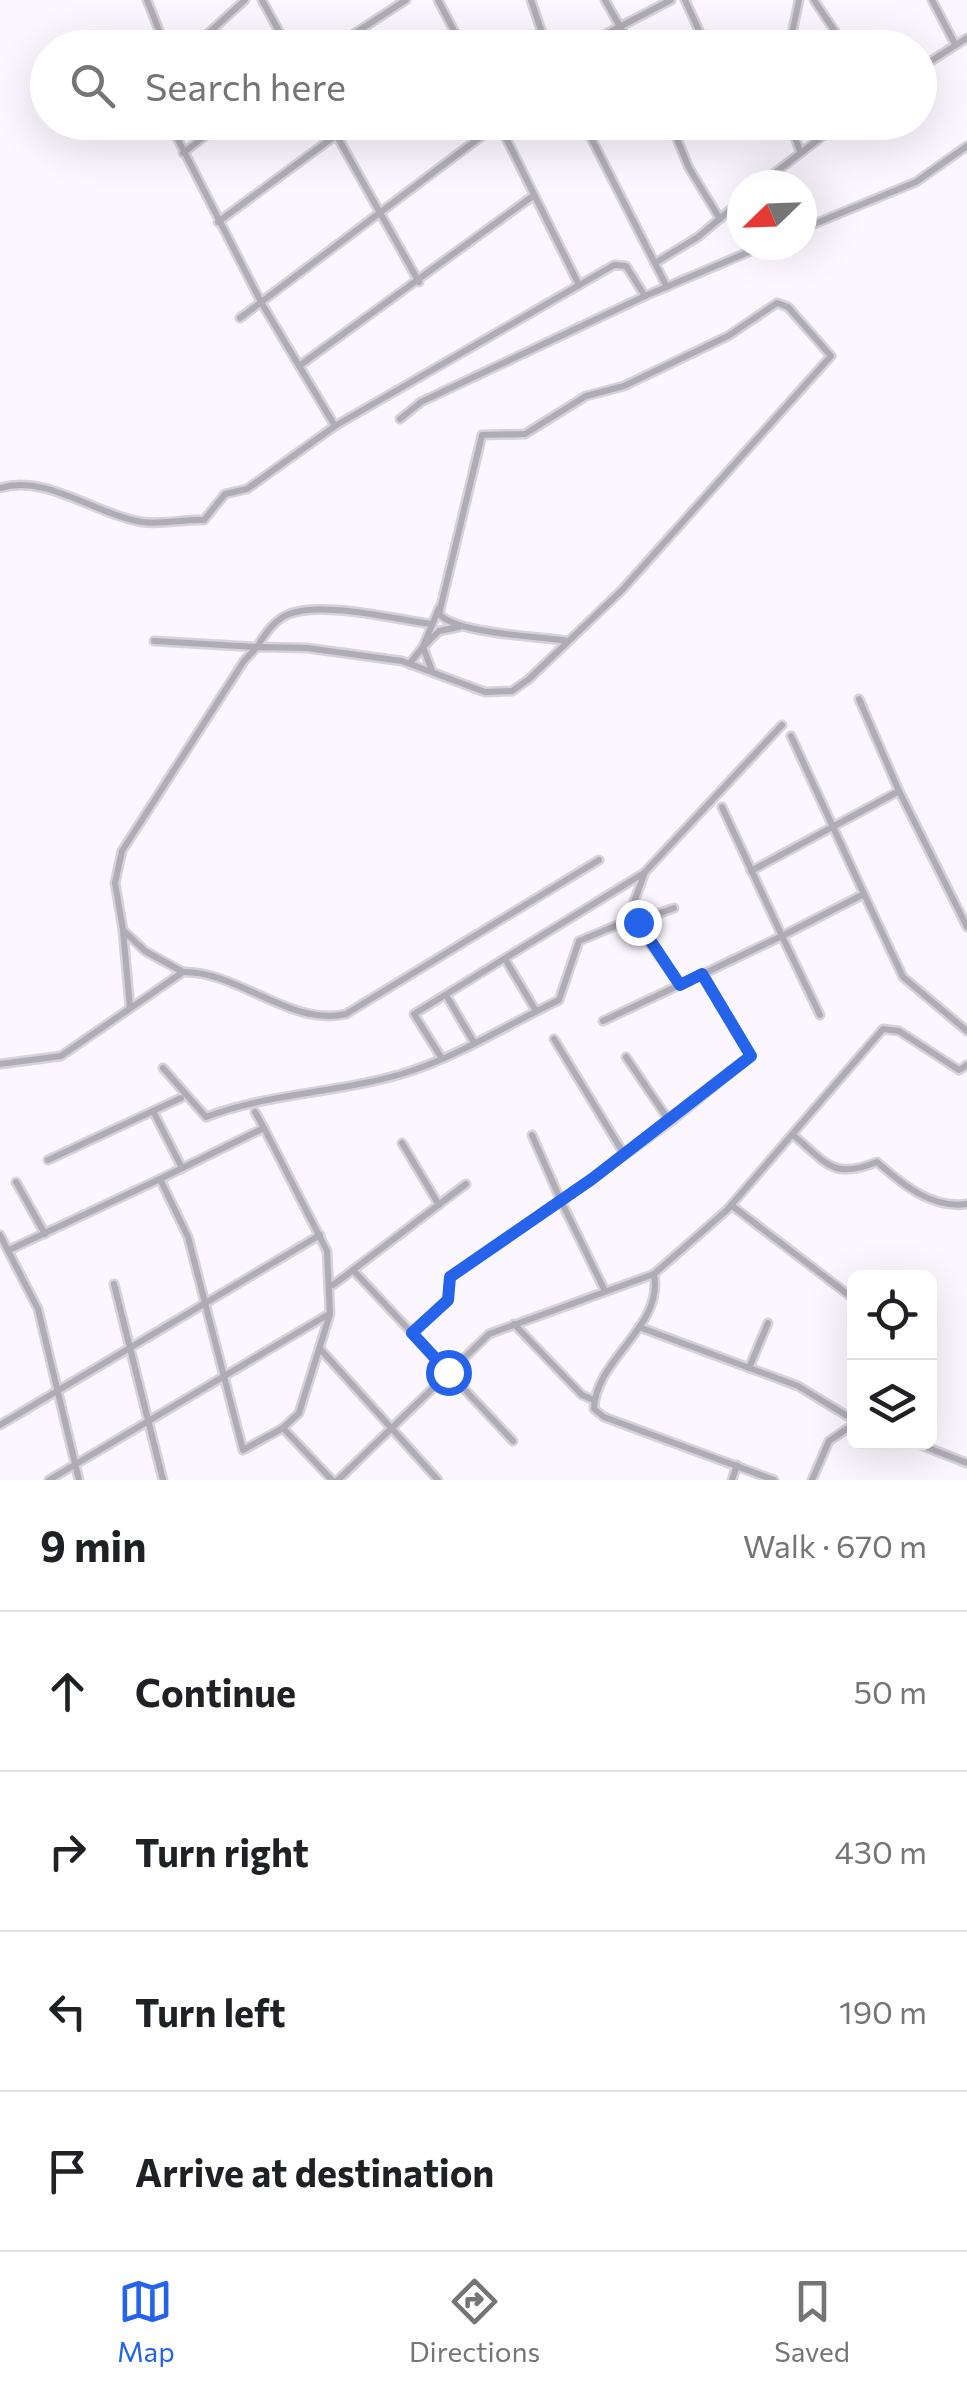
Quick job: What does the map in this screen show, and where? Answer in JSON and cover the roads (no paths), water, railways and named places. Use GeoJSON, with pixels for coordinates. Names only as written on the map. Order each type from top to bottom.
{"type":"FeatureCollection","features":[{"type":"Feature","properties":{"kind":"street"},"geometry":{"type":"LineString","coordinates":[[147,0],[159,30]]}},
{"type":"Feature","properties":{"kind":"street"},"geometry":{"type":"LineString","coordinates":[[208,30],[232,4],[245,0]]}},
{"type":"Feature","properties":{"kind":"street"},"geometry":{"type":"LineString","coordinates":[[262,0],[278,30]]}},
{"type":"Feature","properties":{"kind":"street"},"geometry":{"type":"LineString","coordinates":[[360,30],[406,0]]}},
{"type":"Feature","properties":{"kind":"street"},"geometry":{"type":"LineString","coordinates":[[438,0],[454,30]]}},
{"type":"Feature","properties":{"kind":"street"},"geometry":{"type":"LineString","coordinates":[[531,0],[541,30]]}},
{"type":"Feature","properties":{"kind":"street"},"geometry":{"type":"LineString","coordinates":[[605,0],[622,30]]}},
{"type":"Feature","properties":{"kind":"street"},"geometry":{"type":"LineString","coordinates":[[614,30],[671,0]]}},
{"type":"Feature","properties":{"kind":"street"},"geometry":{"type":"LineString","coordinates":[[685,0],[699,30]]}},
{"type":"Feature","properties":{"kind":"street"},"geometry":{"type":"LineString","coordinates":[[793,30],[799,0]]}},
{"type":"Feature","properties":{"kind":"street"},"geometry":{"type":"LineString","coordinates":[[814,0],[834,30]]}},
{"type":"Feature","properties":{"kind":"street"},"geometry":{"type":"LineString","coordinates":[[932,0],[955,44]]}},
{"type":"Feature","properties":{"kind":"street"},"geometry":{"type":"LineString","coordinates":[[937,56],[967,38]]}},
{"type":"Feature","properties":{"kind":"street"},"geometry":{"type":"LineString","coordinates":[[177,140],[261,302],[335,426]]}},
{"type":"Feature","properties":{"kind":"street"},"geometry":{"type":"LineString","coordinates":[[183,152],[199,140]]}},
{"type":"Feature","properties":{"kind":"street"},"geometry":{"type":"LineString","coordinates":[[217,222],[327,140]]}},
{"type":"Feature","properties":{"kind":"street"},"geometry":{"type":"LineString","coordinates":[[338,140],[418,282]]}},
{"type":"Feature","properties":{"kind":"street"},"geometry":{"type":"LineString","coordinates":[[240,318],[476,140]]}},
{"type":"Feature","properties":{"kind":"street"},"geometry":{"type":"LineString","coordinates":[[507,140],[580,285]]}},
{"type":"Feature","properties":{"kind":"street"},"geometry":{"type":"LineString","coordinates":[[592,140],[667,287]]}},
{"type":"Feature","properties":{"kind":"street"},"geometry":{"type":"LineString","coordinates":[[677,140],[689,168],[720,219]]}},
{"type":"Feature","properties":{"kind":"street"},"geometry":{"type":"LineString","coordinates":[[796,140],[800,151]]}},
{"type":"Feature","properties":{"kind":"street"},"geometry":{"type":"LineString","coordinates":[[777,170],[816,140]]}},
{"type":"Feature","properties":{"kind":"street"},"geometry":{"type":"LineString","coordinates":[[817,223],[916,182],[967,146]]}},
{"type":"Feature","properties":{"kind":"street"},"geometry":{"type":"LineString","coordinates":[[299,366],[534,196]]}},
{"type":"Feature","properties":{"kind":"street"},"geometry":{"type":"LineString","coordinates":[[655,263],[727,213]]}},
{"type":"Feature","properties":{"kind":"street"},"geometry":{"type":"LineString","coordinates":[[400,419],[421,402],[730,260]]}},
{"type":"Feature","properties":{"kind":"street"},"geometry":{"type":"LineString","coordinates":[[0,488],[33,482],[100,512],[140,522],[158,523],[186,516],[200,521],[225,494],[247,489],[335,426],[614,265],[626,266],[646,296]]}},
{"type":"Feature","properties":{"kind":"street"},"geometry":{"type":"LineString","coordinates":[[154,641],[307,648],[410,664],[485,692],[512,691],[622,590],[830,356],[788,307],[777,304],[728,336],[624,386],[586,396],[525,434],[482,436],[439,608],[424,646],[432,672]]}},
{"type":"Feature","properties":{"kind":"street"},"geometry":{"type":"LineString","coordinates":[[439,608],[446,622],[568,641]]}},
{"type":"Feature","properties":{"kind":"street"},"geometry":{"type":"LineString","coordinates":[[130,1007],[115,883],[122,851],[210,711],[268,629],[286,615],[307,609],[430,624]]}},
{"type":"Feature","properties":{"kind":"street"},"geometry":{"type":"LineString","coordinates":[[410,664],[439,631],[462,626]]}},
{"type":"Feature","properties":{"kind":"street"},"geometry":{"type":"LineString","coordinates":[[859,699],[899,792],[967,927]]}},
{"type":"Feature","properties":{"kind":"street"},"geometry":{"type":"LineString","coordinates":[[441,1057],[414,1014],[644,872],[782,725]]}},
{"type":"Feature","properties":{"kind":"street"},"geometry":{"type":"LineString","coordinates":[[791,736],[904,977],[967,1031]]}},
{"type":"Feature","properties":{"kind":"street"},"geometry":{"type":"LineString","coordinates":[[751,870],[834,830],[899,792]]}},
{"type":"Feature","properties":{"kind":"street"},"geometry":{"type":"LineString","coordinates":[[722,806],[820,1016]]}},
{"type":"Feature","properties":{"kind":"street"},"geometry":{"type":"LineString","coordinates":[[122,930],[146,951],[183,972],[204,973],[320,1016],[346,1014],[599,860]]}},
{"type":"Feature","properties":{"kind":"street"},"geometry":{"type":"LineString","coordinates":[[162,1068],[206,1117],[249,1101],[298,1097],[412,1070],[559,1000],[579,941],[627,922],[644,872]]}},
{"type":"Feature","properties":{"kind":"street"},"geometry":{"type":"LineString","coordinates":[[603,1022],[864,894]]}},
{"type":"Feature","properties":{"kind":"street"},"geometry":{"type":"LineString","coordinates":[[674,908],[638,922],[638,926],[680,985]]}},
{"type":"Feature","properties":{"kind":"street"},"geometry":{"type":"LineString","coordinates":[[505,959],[536,1011]]}},
{"type":"Feature","properties":{"kind":"street"},"geometry":{"type":"LineString","coordinates":[[0,1064],[62,1056],[183,972]]}},
{"type":"Feature","properties":{"kind":"street"},"geometry":{"type":"LineString","coordinates":[[412,1333],[448,1300],[450,1277],[670,1122],[751,1056],[702,974]]}},
{"type":"Feature","properties":{"kind":"street"},"geometry":{"type":"LineString","coordinates":[[446,995],[474,1042]]}},
{"type":"Feature","properties":{"kind":"street"},"geometry":{"type":"LineString","coordinates":[[283,1428],[335,1480],[483,1338],[604,1288],[654,1274],[731,1205],[883,1029],[899,1031],[958,1070],[967,1066]]}},
{"type":"Feature","properties":{"kind":"street"},"geometry":{"type":"LineString","coordinates":[[554,1039],[624,1154]]}},
{"type":"Feature","properties":{"kind":"street"},"geometry":{"type":"LineString","coordinates":[[626,1058],[670,1122]]}},
{"type":"Feature","properties":{"kind":"street"},"geometry":{"type":"LineString","coordinates":[[48,1160],[181,1098]]}},
{"type":"Feature","properties":{"kind":"street"},"geometry":{"type":"LineString","coordinates":[[153,1110],[182,1168]]}},
{"type":"Feature","properties":{"kind":"street"},"geometry":{"type":"LineString","coordinates":[[160,1180],[188,1238],[221,1379],[240,1448],[246,1450],[283,1428],[299,1413],[321,1351],[332,1286],[320,1234],[256,1112]]}},
{"type":"Feature","properties":{"kind":"street"},"geometry":{"type":"LineString","coordinates":[[9,1250],[264,1128]]}},
{"type":"Feature","properties":{"kind":"street"},"geometry":{"type":"LineString","coordinates":[[532,1135],[604,1288]]}},
{"type":"Feature","properties":{"kind":"street"},"geometry":{"type":"LineString","coordinates":[[793,1135],[834,1170],[849,1173],[877,1162],[899,1181],[945,1207],[967,1204]]}},
{"type":"Feature","properties":{"kind":"street"},"geometry":{"type":"LineString","coordinates":[[402,1143],[439,1204]]}},
{"type":"Feature","properties":{"kind":"street"},"geometry":{"type":"LineString","coordinates":[[16,1182],[45,1234]]}},
{"type":"Feature","properties":{"kind":"street"},"geometry":{"type":"LineString","coordinates":[[332,1286],[466,1184]]}},
{"type":"Feature","properties":{"kind":"street"},"geometry":{"type":"LineString","coordinates":[[731,1205],[847,1294]]}},
{"type":"Feature","properties":{"kind":"street"},"geometry":{"type":"LineString","coordinates":[[0,1425],[320,1234]]}},
{"type":"Feature","properties":{"kind":"street"},"geometry":{"type":"LineString","coordinates":[[0,1235],[34,1298],[79,1480]]}},
{"type":"Feature","properties":{"kind":"street"},"geometry":{"type":"LineString","coordinates":[[353,1270],[513,1441]]}},
{"type":"Feature","properties":{"kind":"street"},"geometry":{"type":"LineString","coordinates":[[654,1274],[651,1300],[640,1327],[594,1400],[594,1409],[604,1417],[774,1480]]}},
{"type":"Feature","properties":{"kind":"street"},"geometry":{"type":"LineString","coordinates":[[114,1284],[163,1480]]}},
{"type":"Feature","properties":{"kind":"street"},"geometry":{"type":"LineString","coordinates":[[49,1480],[330,1314]]}},
{"type":"Feature","properties":{"kind":"street"},"geometry":{"type":"LineString","coordinates":[[748,1368],[768,1323]]}},
{"type":"Feature","properties":{"kind":"street"},"geometry":{"type":"LineString","coordinates":[[514,1324],[582,1395],[594,1400]]}},
{"type":"Feature","properties":{"kind":"street"},"geometry":{"type":"LineString","coordinates":[[640,1327],[798,1386],[847,1418]]}},
{"type":"Feature","properties":{"kind":"street"},"geometry":{"type":"LineString","coordinates":[[321,1351],[438,1480]]}},
{"type":"Feature","properties":{"kind":"street"},"geometry":{"type":"LineString","coordinates":[[812,1480],[829,1442],[847,1428]]}},
{"type":"Feature","properties":{"kind":"street"},"geometry":{"type":"LineString","coordinates":[[934,1450],[967,1463]]}},
{"type":"Feature","properties":{"kind":"street"},"geometry":{"type":"LineString","coordinates":[[732,1480],[737,1466]]}}]}
